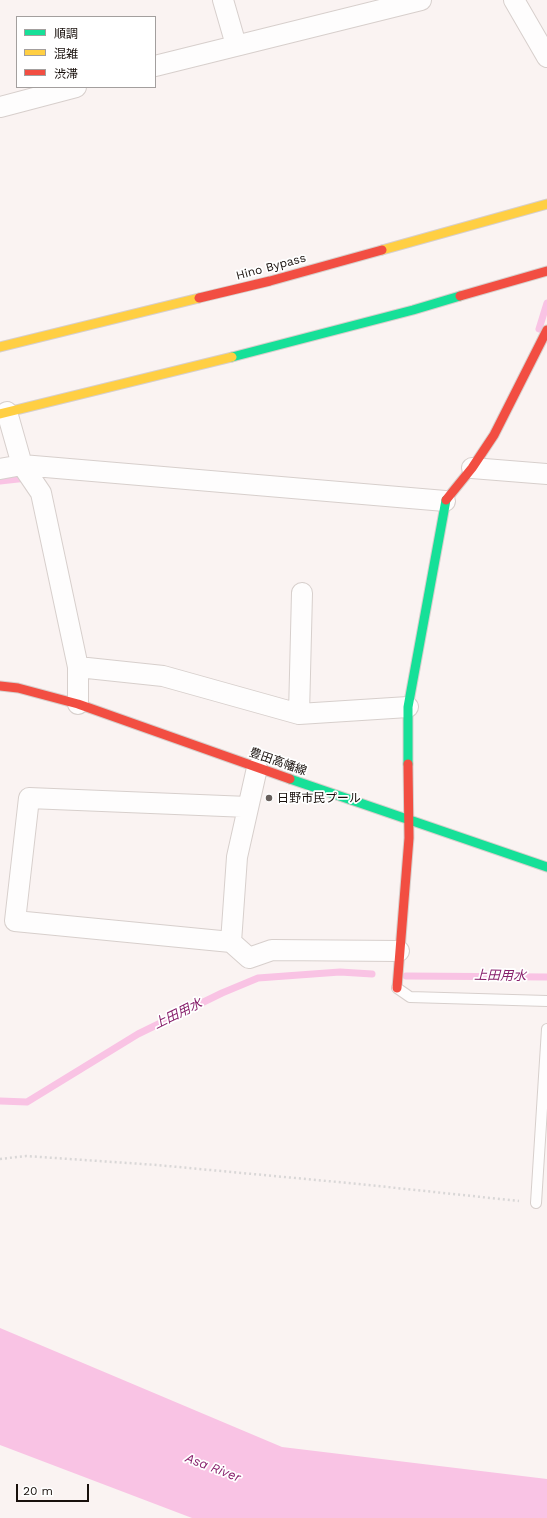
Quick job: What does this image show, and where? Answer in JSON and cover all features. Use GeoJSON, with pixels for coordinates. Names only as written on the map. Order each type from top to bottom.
{"type":"FeatureCollection","features":[{"type":"Feature","properties":{"kind":"main road","name":"Hino Bypass"},"geometry":{"type":"LineString","coordinates":[[0,347],[270,281],[547,204]]}},
{"type":"Feature","properties":{"kind":"main road"},"geometry":{"type":"LineString","coordinates":[[4,413],[205,364],[413,310],[547,270]]}},
{"type":"Feature","properties":{"kind":"main road"},"geometry":{"type":"LineString","coordinates":[[397,988],[409,838],[408,707],[445,501],[472,468],[494,435],[547,330]]}},
{"type":"Feature","properties":{"kind":"main road","name":"豊田高幡線"},"geometry":{"type":"LineString","coordinates":[[0,686],[18,688],[78,704],[257,768],[547,867]]}},
{"type":"Feature","properties":{"kind":"street"},"geometry":{"type":"LineString","coordinates":[[223,0],[236,45]]}},
{"type":"Feature","properties":{"kind":"street"},"geometry":{"type":"LineString","coordinates":[[156,66],[421,0]]}},
{"type":"Feature","properties":{"kind":"street"},"geometry":{"type":"LineString","coordinates":[[514,0],[546,54]]}},
{"type":"Feature","properties":{"kind":"street"},"geometry":{"type":"LineString","coordinates":[[0,107],[72,88]]}},
{"type":"Feature","properties":{"kind":"street"},"geometry":{"type":"LineString","coordinates":[[4,413],[22,465],[41,493],[78,667],[78,704]]}},
{"type":"Feature","properties":{"kind":"street"},"geometry":{"type":"LineString","coordinates":[[0,469],[22,465],[445,501]]}},
{"type":"Feature","properties":{"kind":"street"},"geometry":{"type":"LineString","coordinates":[[472,468],[547,474]]}},
{"type":"Feature","properties":{"kind":"street"},"geometry":{"type":"LineString","coordinates":[[299,714],[302,593]]}},
{"type":"Feature","properties":{"kind":"street"},"geometry":{"type":"LineString","coordinates":[[78,667],[163,676],[299,714],[408,707]]}},
{"type":"Feature","properties":{"kind":"street"},"geometry":{"type":"LineString","coordinates":[[231,942],[237,857],[257,768]]}},
{"type":"Feature","properties":{"kind":"street"},"geometry":{"type":"LineString","coordinates":[[248,807],[29,798],[15,922],[231,942],[249,958],[272,950],[399,951]]}},
{"type":"Feature","properties":{"kind":"lane"},"geometry":{"type":"LineString","coordinates":[[397,988],[410,997],[547,1001]]}},
{"type":"Feature","properties":{"kind":"lane"},"geometry":{"type":"LineString","coordinates":[[536,1203],[547,1029]]}},
{"type":"Feature","properties":{"kind":"path"},"geometry":{"type":"LineString","coordinates":[[0,1159],[26,1156],[157,1165],[359,1184],[536,1203]]}},
{"type":"Feature","properties":{"kind":"water","name":"Asa River"},"geometry":{"type":"Polygon","coordinates":[[[0,1328],[282,1447],[547,1479],[547,1518],[192,1518],[0,1445],[0,1328]]]}},
{"type":"Feature","properties":{"kind":"waterway"},"geometry":{"type":"LineString","coordinates":[[539,329],[547,303]]}},
{"type":"Feature","properties":{"kind":"waterway"},"geometry":{"type":"LineString","coordinates":[[0,481],[27,478]]}},
{"type":"Feature","properties":{"kind":"waterway","name":"上田用水"},"geometry":{"type":"LineString","coordinates":[[0,1101],[27,1102],[138,1034],[222,993],[258,978],[340,972],[372,974]]}},
{"type":"Feature","properties":{"kind":"waterway","name":"上田用水"},"geometry":{"type":"LineString","coordinates":[[406,976],[547,977]]}},
{"type":"Feature","properties":{"kind":"traffic: fast"},"geometry":{"type":"LineString","coordinates":[[232,357],[413,310],[460,296]]}},
{"type":"Feature","properties":{"kind":"traffic: fast"},"geometry":{"type":"LineString","coordinates":[[408,764],[408,707],[446,500]]}},
{"type":"Feature","properties":{"kind":"traffic: fast"},"geometry":{"type":"LineString","coordinates":[[290,779],[547,867]]}},
{"type":"Feature","properties":{"kind":"traffic: slow"},"geometry":{"type":"LineString","coordinates":[[382,250],[547,204]]}},
{"type":"Feature","properties":{"kind":"traffic: slow"},"geometry":{"type":"LineString","coordinates":[[0,347],[199,298]]}},
{"type":"Feature","properties":{"kind":"traffic: slow"},"geometry":{"type":"LineString","coordinates":[[0,414],[232,357]]}},
{"type":"Feature","properties":{"kind":"traffic: jam"},"geometry":{"type":"LineString","coordinates":[[199,298],[270,281],[382,250]]}},
{"type":"Feature","properties":{"kind":"traffic: jam"},"geometry":{"type":"LineString","coordinates":[[460,296],[547,271]]}},
{"type":"Feature","properties":{"kind":"traffic: jam"},"geometry":{"type":"LineString","coordinates":[[446,500],[472,468],[494,435],[547,330]]}},
{"type":"Feature","properties":{"kind":"traffic: jam"},"geometry":{"type":"LineString","coordinates":[[0,686],[18,688],[78,704],[290,779]]}},
{"type":"Feature","properties":{"kind":"traffic: jam"},"geometry":{"type":"LineString","coordinates":[[397,988],[409,838],[408,764]]}},
{"type":"Feature","properties":{"kind":"place","name":"日野市民プール"},"geometry":{"type":"Point","coordinates":[269,798]}}]}
